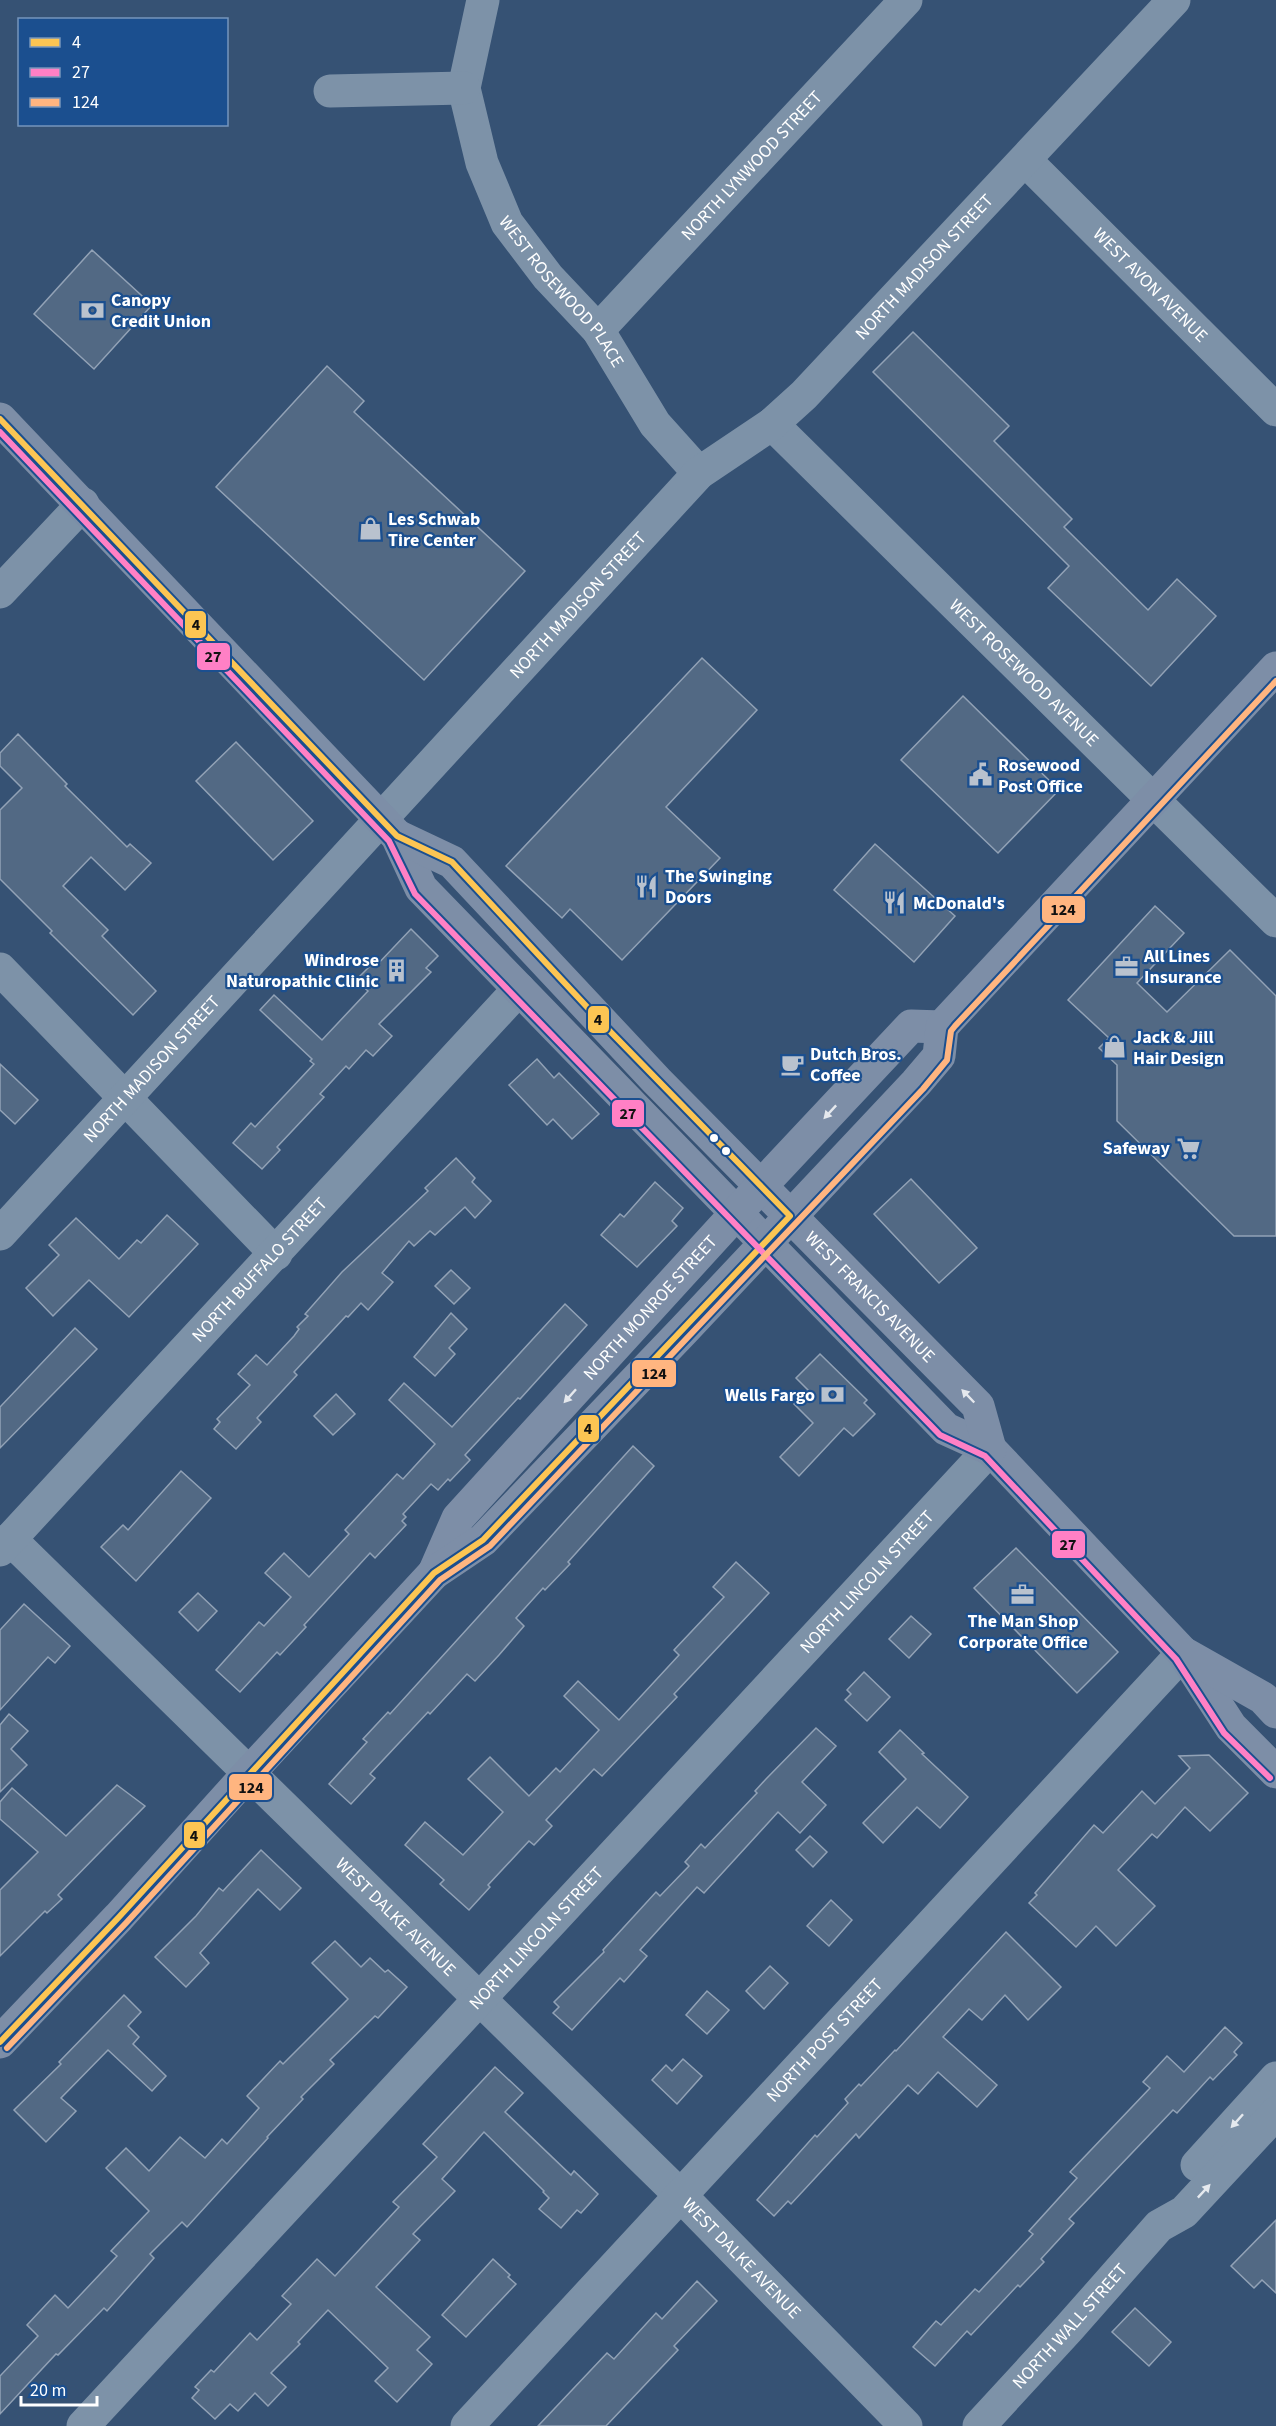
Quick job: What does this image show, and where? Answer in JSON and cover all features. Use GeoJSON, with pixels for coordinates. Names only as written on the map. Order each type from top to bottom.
{"type":"FeatureCollection","features":[{"type":"Feature","properties":{"kind":"main road","name":"WEST FRANCIS AVENUE"},"geometry":{"type":"LineString","coordinates":[[0,419],[388,828],[421,888],[946,1429],[990,1449],[1183,1653],[1231,1726],[1276,1772]]}},
{"type":"Feature","properties":{"kind":"main road"},"geometry":{"type":"LineString","coordinates":[[942,1027],[1276,668]]}},
{"type":"Feature","properties":{"kind":"main road","name":"WEST FRANCIS AVENUE"},"geometry":{"type":"LineString","coordinates":[[388,828],[452,862],[601,1022],[978,1406],[990,1449]]}},
{"type":"Feature","properties":{"kind":"main road","name":"NORTH MONROE STREET"},"geometry":{"type":"LineString","coordinates":[[0,2042],[119,1917],[434,1573],[483,1540],[766,1243],[939,1056],[942,1027],[910,1026],[761,1186],[459,1518],[434,1573]]}},
{"type":"Feature","properties":{"kind":"main road","name":"WEST FRANCIS AVENUE"},"geometry":{"type":"LineString","coordinates":[[1183,1653],[1263,1698],[1276,1712]]}},
{"type":"Feature","properties":{"kind":"street"},"geometry":{"type":"LineString","coordinates":[[330,91],[464,88],[483,0]]}},
{"type":"Feature","properties":{"kind":"street","name":"NORTH LYNWOOD STREET"},"geometry":{"type":"LineString","coordinates":[[598,330],[906,0]]}},
{"type":"Feature","properties":{"kind":"street","name":"NORTH MADISON STREET"},"geometry":{"type":"LineString","coordinates":[[0,1234],[127,1098],[388,828],[699,473],[772,424],[804,395],[1174,0]]}},
{"type":"Feature","properties":{"kind":"street","name":"WEST ROSEWOOD PLACE"},"geometry":{"type":"LineString","coordinates":[[464,88],[482,163],[507,223],[548,277],[598,330],[655,424],[699,473]]}},
{"type":"Feature","properties":{"kind":"street","name":"WEST AVON AVENUE"},"geometry":{"type":"LineString","coordinates":[[1025,160],[1276,410]]}},
{"type":"Feature","properties":{"kind":"street","name":"WEST ROSEWOOD AVENUE"},"geometry":{"type":"LineString","coordinates":[[772,424],[1276,921]]}},
{"type":"Feature","properties":{"kind":"street"},"geometry":{"type":"LineString","coordinates":[[0,592],[83,504]]}},
{"type":"Feature","properties":{"kind":"street"},"geometry":{"type":"LineString","coordinates":[[0,969],[276,1254]]}},
{"type":"Feature","properties":{"kind":"street","name":"NORTH BUFFALO STREET"},"geometry":{"type":"LineString","coordinates":[[7,1534],[276,1254],[519,989]]}},
{"type":"Feature","properties":{"kind":"street","name":"NORTH LINCOLN STREET"},"geometry":{"type":"LineString","coordinates":[[83,2426],[990,1449]]}},
{"type":"Feature","properties":{"kind":"street","name":"WEST DALKE AVENUE"},"geometry":{"type":"LineString","coordinates":[[7,1534],[248,1774],[681,2196],[906,2426]]}},
{"type":"Feature","properties":{"kind":"street","name":"NORTH POST STREET"},"geometry":{"type":"LineString","coordinates":[[467,2426],[1183,1653]]}},
{"type":"Feature","properties":{"kind":"street","name":"NORTH WALL STREET"},"geometry":{"type":"LineString","coordinates":[[1159,2226],[1166,2200],[1276,2078]]}},
{"type":"Feature","properties":{"kind":"street","name":"NORTH WALL STREET"},"geometry":{"type":"LineString","coordinates":[[979,2426],[1159,2226],[1184,2212],[1276,2113]]}},
{"type":"Feature","properties":{"kind":"building","name":"Canopy Credit Union"},"geometry":{"type":"Polygon","coordinates":[[[92,250],[152,305],[94,369],[34,314],[92,250]]]}},
{"type":"Feature","properties":{"kind":"building"},"geometry":{"type":"Polygon","coordinates":[[[913,332],[1009,426],[994,441],[1072,519],[1064,527],[1148,610],[1177,579],[1216,616],[1151,686],[1048,588],[1069,566],[873,372],[913,332]]]}},
{"type":"Feature","properties":{"kind":"building","name":"Les Schwab Tire Center"},"geometry":{"type":"Polygon","coordinates":[[[327,366],[364,401],[354,412],[525,571],[424,680],[216,487],[327,366]]]}},
{"type":"Feature","properties":{"kind":"building"},"geometry":{"type":"Polygon","coordinates":[[[702,658],[757,710],[666,807],[720,858],[622,960],[570,909],[562,918],[506,866],[702,658]]]}},
{"type":"Feature","properties":{"kind":"building","name":"Rosewood Post Office"},"geometry":{"type":"Polygon","coordinates":[[[963,696],[1059,790],[998,853],[901,760],[963,696]]]}},
{"type":"Feature","properties":{"kind":"building"},"geometry":{"type":"Polygon","coordinates":[[[18,734],[67,784],[65,786],[127,847],[130,844],[151,863],[125,890],[91,857],[63,886],[108,930],[102,936],[156,991],[133,1015],[50,933],[52,931],[0,879],[0,810],[22,788],[0,766],[0,753],[18,734]]]}},
{"type":"Feature","properties":{"kind":"building"},"geometry":{"type":"Polygon","coordinates":[[[236,742],[313,821],[273,860],[196,781],[236,742]]]}},
{"type":"Feature","properties":{"kind":"building","name":"McDonald's"},"geometry":{"type":"Polygon","coordinates":[[[875,844],[955,916],[914,962],[834,890],[875,844]]]}},
{"type":"Feature","properties":{"kind":"building"},"geometry":{"type":"Polygon","coordinates":[[[1155,906],[1184,933],[1137,983],[1167,1012],[1230,950],[1276,996],[1276,1236],[1234,1236],[1117,1121],[1117,1065],[1099,1048],[1109,1038],[1068,1000],[1155,906]]]}},
{"type":"Feature","properties":{"kind":"building"},"geometry":{"type":"Polygon","coordinates":[[[411,929],[438,956],[426,968],[431,972],[379,1024],[392,1036],[373,1056],[366,1050],[349,1069],[346,1066],[320,1094],[324,1097],[277,1147],[280,1150],[262,1169],[233,1143],[251,1123],[255,1127],[314,1064],[310,1061],[312,1059],[260,1010],[274,995],[322,1040],[368,991],[356,980],[372,964],[375,967],[411,929]]]}},
{"type":"Feature","properties":{"kind":"building"},"geometry":{"type":"Polygon","coordinates":[[[537,1059],[554,1078],[559,1073],[599,1114],[572,1139],[553,1119],[547,1125],[509,1085],[537,1059]]]}},
{"type":"Feature","properties":{"kind":"building"},"geometry":{"type":"Polygon","coordinates":[[[0,1064],[38,1100],[15,1124],[0,1110],[0,1064]]]}},
{"type":"Feature","properties":{"kind":"building"},"geometry":{"type":"Polygon","coordinates":[[[456,1158],[475,1178],[472,1182],[491,1201],[475,1218],[465,1207],[435,1235],[430,1231],[414,1246],[409,1241],[382,1273],[393,1282],[368,1310],[361,1303],[348,1317],[346,1316],[294,1372],[297,1375],[257,1418],[261,1422],[236,1449],[214,1429],[220,1422],[217,1419],[250,1385],[238,1374],[256,1355],[267,1365],[294,1336],[299,1329],[297,1327],[308,1316],[305,1314],[342,1272],[428,1191],[425,1188],[456,1158]]]}},
{"type":"Feature","properties":{"kind":"building"},"geometry":{"type":"Polygon","coordinates":[[[911,1179],[977,1248],[939,1283],[874,1214],[911,1179]]]}},
{"type":"Feature","properties":{"kind":"building"},"geometry":{"type":"Polygon","coordinates":[[[655,1182],[683,1208],[672,1221],[677,1226],[637,1267],[601,1235],[620,1214],[624,1217],[655,1182]]]}},
{"type":"Feature","properties":{"kind":"building"},"geometry":{"type":"Polygon","coordinates":[[[167,1215],[198,1244],[129,1317],[89,1280],[53,1316],[26,1288],[59,1255],[49,1245],[76,1218],[119,1259],[137,1240],[141,1243],[167,1215]]]}},
{"type":"Feature","properties":{"kind":"building"},"geometry":{"type":"Polygon","coordinates":[[[451,1270],[470,1288],[454,1304],[435,1286],[451,1270]]]}},
{"type":"Feature","properties":{"kind":"building"},"geometry":{"type":"Polygon","coordinates":[[[565,1304],[587,1325],[465,1455],[470,1460],[438,1490],[431,1484],[403,1514],[406,1517],[402,1521],[406,1525],[375,1558],[370,1553],[304,1625],[306,1627],[280,1655],[277,1652],[240,1692],[216,1670],[259,1622],[264,1626],[291,1597],[265,1573],[284,1553],[309,1577],[349,1534],[345,1530],[397,1474],[403,1479],[435,1444],[389,1400],[404,1383],[452,1427],[565,1304]]]}},
{"type":"Feature","properties":{"kind":"building"},"geometry":{"type":"Polygon","coordinates":[[[451,1313],[467,1329],[449,1348],[455,1354],[435,1376],[414,1357],[451,1313]]]}},
{"type":"Feature","properties":{"kind":"building"},"geometry":{"type":"Polygon","coordinates":[[[75,1328],[97,1349],[0,1448],[0,1407],[75,1328]]]}},
{"type":"Feature","properties":{"kind":"building","name":"Wells Fargo"},"geometry":{"type":"Polygon","coordinates":[[[820,1354],[867,1400],[864,1403],[875,1414],[853,1436],[844,1428],[799,1476],[780,1457],[813,1423],[794,1404],[808,1390],[796,1378],[820,1354]]]}},
{"type":"Feature","properties":{"kind":"building"},"geometry":{"type":"Polygon","coordinates":[[[336,1394],[355,1414],[333,1435],[314,1416],[336,1394]]]}},
{"type":"Feature","properties":{"kind":"building"},"geometry":{"type":"Polygon","coordinates":[[[633,1446],[654,1466],[568,1562],[570,1564],[545,1590],[543,1588],[516,1618],[524,1626],[499,1655],[475,1681],[467,1674],[430,1714],[428,1712],[370,1774],[375,1778],[351,1804],[329,1784],[367,1742],[363,1739],[388,1712],[390,1714],[633,1446]]]}},
{"type":"Feature","properties":{"kind":"building"},"geometry":{"type":"Polygon","coordinates":[[[181,1471],[211,1498],[136,1581],[101,1547],[123,1525],[128,1530],[181,1471]]]}},
{"type":"Feature","properties":{"kind":"building"},"geometry":{"type":"Polygon","coordinates":[[[1016,1548],[1118,1652],[1077,1693],[974,1588],[1016,1548]]]}},
{"type":"Feature","properties":{"kind":"building"},"geometry":{"type":"Polygon","coordinates":[[[736,1562],[769,1593],[674,1694],[677,1697],[602,1776],[594,1769],[546,1820],[552,1826],[534,1845],[529,1841],[488,1885],[490,1887],[469,1910],[440,1884],[444,1880],[405,1845],[425,1822],[463,1855],[503,1812],[468,1779],[490,1757],[529,1796],[556,1768],[560,1772],[599,1730],[564,1696],[578,1681],[619,1720],[679,1655],[674,1650],[724,1597],[713,1587],[736,1562]]]}},
{"type":"Feature","properties":{"kind":"building"},"geometry":{"type":"Polygon","coordinates":[[[198,1593],[217,1611],[198,1631],[179,1612],[198,1593]]]}},
{"type":"Feature","properties":{"kind":"building"},"geometry":{"type":"Polygon","coordinates":[[[24,1604],[70,1646],[55,1663],[48,1657],[0,1710],[0,1630],[24,1604]]]}},
{"type":"Feature","properties":{"kind":"building"},"geometry":{"type":"Polygon","coordinates":[[[911,1616],[931,1634],[909,1658],[889,1639],[911,1616]]]}},
{"type":"Feature","properties":{"kind":"building"},"geometry":{"type":"Polygon","coordinates":[[[864,1672],[890,1697],[867,1721],[845,1700],[851,1694],[847,1690],[864,1672]]]}},
{"type":"Feature","properties":{"kind":"building"},"geometry":{"type":"Polygon","coordinates":[[[9,1714],[28,1731],[11,1749],[27,1765],[0,1792],[0,1725],[9,1714]]]}},
{"type":"Feature","properties":{"kind":"building"},"geometry":{"type":"Polygon","coordinates":[[[816,1728],[836,1746],[802,1782],[826,1805],[800,1833],[778,1812],[704,1893],[697,1887],[640,1950],[647,1956],[624,1982],[620,1978],[572,2030],[553,2013],[559,2007],[554,2002],[604,1952],[603,1950],[656,1892],[660,1896],[689,1866],[685,1862],[701,1844],[705,1848],[757,1793],[755,1791],[766,1779],[816,1728]]]}},
{"type":"Feature","properties":{"kind":"building"},"geometry":{"type":"Polygon","coordinates":[[[900,1730],[968,1797],[940,1828],[917,1807],[883,1843],[863,1823],[906,1779],[879,1752],[900,1730]]]}},
{"type":"Feature","properties":{"kind":"building"},"geometry":{"type":"Polygon","coordinates":[[[1209,1755],[1248,1793],[1210,1831],[1185,1807],[1157,1838],[1152,1834],[1118,1870],[1155,1906],[1116,1946],[1096,1926],[1076,1947],[1029,1903],[1037,1895],[1035,1893],[1094,1825],[1103,1833],[1142,1791],[1155,1804],[1190,1768],[1179,1756],[1209,1755]]]}},
{"type":"Feature","properties":{"kind":"building"},"geometry":{"type":"Polygon","coordinates":[[[117,1785],[145,1806],[58,1895],[62,1899],[47,1913],[45,1911],[0,1956],[0,1890],[38,1852],[0,1819],[0,1802],[12,1788],[66,1836],[117,1785]]]}},
{"type":"Feature","properties":{"kind":"building"},"geometry":{"type":"Polygon","coordinates":[[[810,1836],[827,1852],[813,1867],[796,1850],[810,1836]]]}},
{"type":"Feature","properties":{"kind":"building"},"geometry":{"type":"Polygon","coordinates":[[[261,1850],[301,1888],[280,1910],[258,1889],[200,1953],[209,1963],[186,1987],[155,1957],[196,1916],[219,1888],[223,1891],[261,1850]]]}},
{"type":"Feature","properties":{"kind":"building"},"geometry":{"type":"Polygon","coordinates":[[[831,1900],[852,1920],[829,1946],[807,1926],[831,1900]]]}},
{"type":"Feature","properties":{"kind":"building"},"geometry":{"type":"Polygon","coordinates":[[[1006,1932],[1061,1987],[1028,2020],[1005,1995],[982,2020],[969,2009],[943,2037],[997,2085],[977,2107],[938,2072],[918,2094],[908,2085],[859,2138],[856,2134],[791,2204],[788,2201],[774,2216],[757,2200],[815,2135],[817,2137],[848,2103],[845,2099],[896,2051],[1006,1932]]]}},
{"type":"Feature","properties":{"kind":"building"},"geometry":{"type":"Polygon","coordinates":[[[335,1941],[361,1967],[370,1958],[407,1987],[378,2018],[375,2016],[330,2060],[334,2064],[301,2097],[303,2099],[187,2227],[182,2222],[150,2254],[154,2258],[107,2311],[104,2308],[58,2355],[56,2354],[0,2414],[0,2376],[38,2336],[27,2325],[55,2295],[68,2308],[117,2256],[111,2251],[149,2211],[106,2168],[126,2148],[149,2171],[180,2137],[205,2158],[222,2139],[227,2144],[259,2108],[247,2096],[280,2061],[283,2064],[348,1999],[312,1963],[335,1941]]]}},
{"type":"Feature","properties":{"kind":"building"},"geometry":{"type":"Polygon","coordinates":[[[770,1966],[788,1983],[764,2009],[746,1991],[770,1966]]]}},
{"type":"Feature","properties":{"kind":"building"},"geometry":{"type":"Polygon","coordinates":[[[707,1991],[729,2010],[707,2034],[686,2015],[707,1991]]]}},
{"type":"Feature","properties":{"kind":"building"},"geometry":{"type":"Polygon","coordinates":[[[124,1995],[141,2012],[128,2026],[139,2037],[133,2044],[166,2076],[152,2091],[108,2050],[61,2098],[76,2111],[46,2142],[14,2110],[61,2064],[59,2062],[124,1995]]]}},
{"type":"Feature","properties":{"kind":"building"},"geometry":{"type":"Polygon","coordinates":[[[1225,2027],[1242,2043],[1234,2052],[1237,2055],[1213,2080],[1210,2077],[1177,2113],[1173,2110],[1069,2219],[1074,2223],[1041,2259],[1044,2262],[1020,2287],[1018,2285],[971,2335],[967,2331],[935,2366],[913,2347],[936,2321],[941,2325],[975,2289],[979,2292],[1033,2234],[1029,2231],[1077,2178],[1070,2172],[1150,2088],[1143,2082],[1167,2056],[1184,2072],[1225,2027]]]}},
{"type":"Feature","properties":{"kind":"building"},"geometry":{"type":"Polygon","coordinates":[[[683,2059],[702,2076],[677,2104],[652,2080],[666,2065],[672,2071],[683,2059]]]}},
{"type":"Feature","properties":{"kind":"building"},"geometry":{"type":"Polygon","coordinates":[[[495,2067],[523,2093],[505,2112],[571,2175],[574,2171],[598,2194],[581,2213],[577,2210],[561,2228],[539,2209],[549,2198],[544,2191],[484,2132],[442,2179],[455,2191],[413,2234],[420,2240],[376,2287],[430,2337],[417,2350],[432,2364],[397,2402],[375,2381],[388,2368],[328,2310],[298,2342],[300,2344],[271,2373],[286,2387],[268,2406],[255,2393],[238,2411],[230,2404],[215,2419],[192,2398],[199,2390],[195,2387],[211,2370],[214,2372],[250,2333],[257,2340],[291,2304],[282,2296],[317,2259],[335,2276],[399,2207],[393,2202],[437,2157],[423,2144],[495,2067]]]}},
{"type":"Feature","properties":{"kind":"building"},"geometry":{"type":"Polygon","coordinates":[[[1276,2220],[1276,2293],[1262,2280],[1254,2288],[1231,2266],[1276,2220]]]}},
{"type":"Feature","properties":{"kind":"building"},"geometry":{"type":"Polygon","coordinates":[[[493,2259],[516,2284],[466,2337],[442,2315],[493,2259]]]}},
{"type":"Feature","properties":{"kind":"building"},"geometry":{"type":"Polygon","coordinates":[[[697,2281],[717,2301],[674,2346],[678,2350],[606,2426],[538,2426],[607,2353],[614,2359],[656,2313],[662,2319],[697,2281]]]}},
{"type":"Feature","properties":{"kind":"building"},"geometry":{"type":"Polygon","coordinates":[[[1135,2308],[1171,2342],[1149,2366],[1112,2332],[1135,2308]]]}},
{"type":"Feature","properties":{"kind":"transit line","name":"4"},"geometry":{"type":"LineString","coordinates":[[0,419],[397,836],[452,862],[601,1022],[790,1216],[483,1540],[434,1573],[119,1917],[0,2042]]}},
{"type":"Feature","properties":{"kind":"transit line","name":"27"},"geometry":{"type":"LineString","coordinates":[[0,432],[389,841],[415,894],[940,1435],[985,1456],[1176,1659],[1224,1733],[1270,1778]]}},
{"type":"Feature","properties":{"kind":"transit line","name":"124"},"geometry":{"type":"LineString","coordinates":[[7,2048],[126,1923],[440,1580],[490,1546],[923,1089],[947,1060],[951,1031],[955,1026],[1276,681]]}},
{"type":"Feature","properties":{"kind":"place","name":"Canopy Credit Union"},"geometry":{"type":"Point","coordinates":[93,310]}},
{"type":"Feature","properties":{"kind":"place","name":"Les Schwab Tire Center"},"geometry":{"type":"Point","coordinates":[370,529]}},
{"type":"Feature","properties":{"kind":"place","name":"Rosewood Post Office"},"geometry":{"type":"Point","coordinates":[980,775]}},
{"type":"Feature","properties":{"kind":"place","name":"The Swinging Doors"},"geometry":{"type":"Point","coordinates":[647,886]}},
{"type":"Feature","properties":{"kind":"place","name":"McDonald's"},"geometry":{"type":"Point","coordinates":[895,903]}},
{"type":"Feature","properties":{"kind":"place","name":"All Lines Insurance"},"geometry":{"type":"Point","coordinates":[1126,966]}},
{"type":"Feature","properties":{"kind":"place","name":"Windrose Naturopathic Clinic"},"geometry":{"type":"Point","coordinates":[397,970]}},
{"type":"Feature","properties":{"kind":"place","name":"Jack & Jill Hair Design"},"geometry":{"type":"Point","coordinates":[1115,1047]}},
{"type":"Feature","properties":{"kind":"place","name":"Dutch Bros. Coffee"},"geometry":{"type":"Point","coordinates":[792,1064]}},
{"type":"Feature","properties":{"kind":"place","name":"Safeway"},"geometry":{"type":"Point","coordinates":[1188,1148]}},
{"type":"Feature","properties":{"kind":"place","name":"Wells Fargo"},"geometry":{"type":"Point","coordinates":[833,1395]}},
{"type":"Feature","properties":{"kind":"place","name":"The Man Shop Corporate Office"},"geometry":{"type":"Point","coordinates":[1023,1595]}}]}
